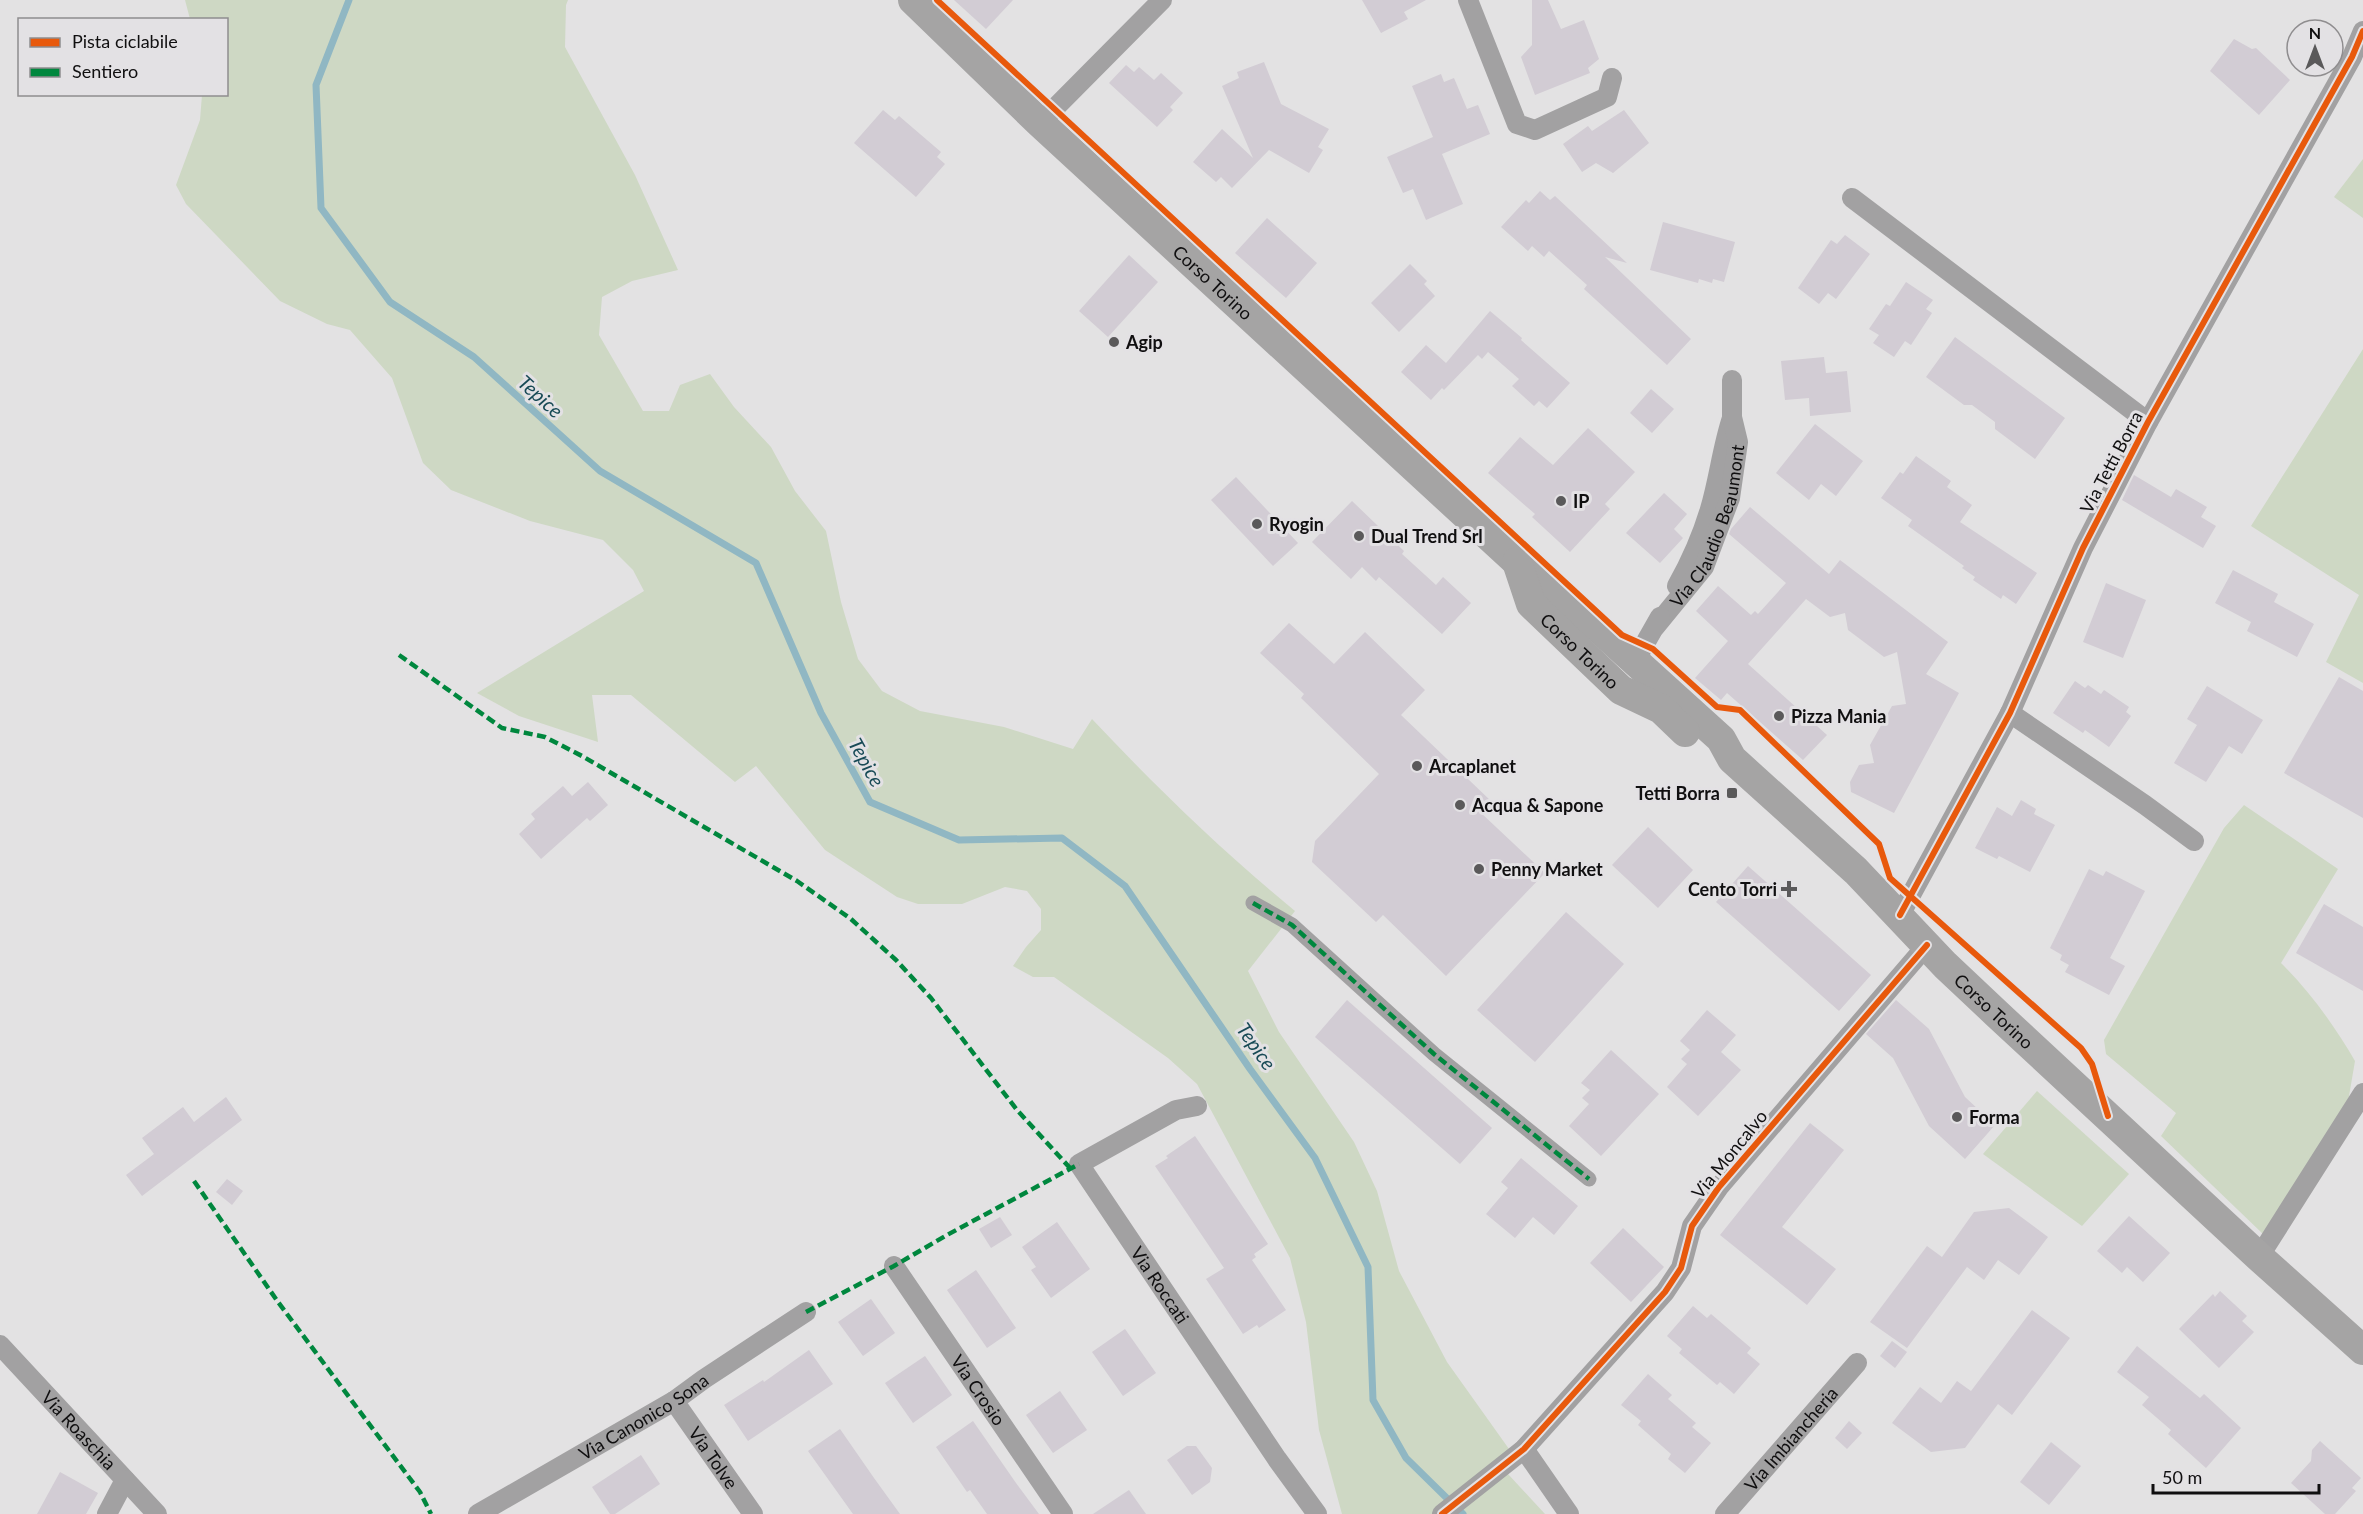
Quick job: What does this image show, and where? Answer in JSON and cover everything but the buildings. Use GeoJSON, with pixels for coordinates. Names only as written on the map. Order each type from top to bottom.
{"type":"FeatureCollection","features":[{"type":"Feature","properties":{"kind":"main road","name":"Corso Torino"},"geometry":{"type":"LineString","coordinates":[[914,0],[1040,123],[1517,562],[1539,593],[1638,677],[1673,694],[1721,739],[1732,759],[1782,802],[1900,915],[1927,945],[2006,1022],[2259,1257],[2363,1350]]}},
{"type":"Feature","properties":{"kind":"street"},"geometry":{"type":"LineString","coordinates":[[1040,123],[1162,0]]}},
{"type":"Feature","properties":{"kind":"street"},"geometry":{"type":"LineString","coordinates":[[1468,0],[1517,124],[1534,130],[1607,97],[1612,78]]}},
{"type":"Feature","properties":{"kind":"street","name":"Via Tetti Borra"},"geometry":{"type":"LineString","coordinates":[[1900,915],[2010,713],[2083,548],[2148,422],[2352,57],[2363,31]]}},
{"type":"Feature","properties":{"kind":"street","name":"Via Tetti Borra"},"geometry":{"type":"LineString","coordinates":[[1852,198],[2148,422]]}},
{"type":"Feature","properties":{"kind":"street","name":"Via Claudio Beaumont"},"geometry":{"type":"LineString","coordinates":[[1638,677],[1655,627],[1695,552],[1711,508],[1732,417],[1732,380]]}},
{"type":"Feature","properties":{"kind":"street"},"geometry":{"type":"LineString","coordinates":[[2010,713],[2194,841]]}},
{"type":"Feature","properties":{"kind":"street"},"geometry":{"type":"LineString","coordinates":[[1253,903],[1292,925],[1434,1054],[1589,1179]]}},
{"type":"Feature","properties":{"kind":"street","name":"Via Moncalvo"},"geometry":{"type":"LineString","coordinates":[[1442,1514],[1518,1454],[1665,1292],[1681,1268],[1692,1226],[1719,1187],[1927,945]]}},
{"type":"Feature","properties":{"kind":"street"},"geometry":{"type":"LineString","coordinates":[[2259,1257],[2363,1093]]}},
{"type":"Feature","properties":{"kind":"street","name":"Via Roccati"},"geometry":{"type":"LineString","coordinates":[[1197,1106],[1176,1110],[1079,1164],[1277,1459],[1317,1514]]}},
{"type":"Feature","properties":{"kind":"street","name":"Via Crosio"},"geometry":{"type":"LineString","coordinates":[[894,1266],[1063,1514]]}},
{"type":"Feature","properties":{"kind":"street","name":"Via Canonico Sona"},"geometry":{"type":"LineString","coordinates":[[478,1514],[674,1401],[806,1312]]}},
{"type":"Feature","properties":{"kind":"street","name":"Via Roaschia"},"geometry":{"type":"LineString","coordinates":[[0,1345],[157,1514]]}},
{"type":"Feature","properties":{"kind":"street","name":"Via Imbiancheria"},"geometry":{"type":"LineString","coordinates":[[1725,1514],[1857,1363]]}},
{"type":"Feature","properties":{"kind":"street","name":"Via Tolve"},"geometry":{"type":"LineString","coordinates":[[674,1401],[753,1514]]}},
{"type":"Feature","properties":{"kind":"street"},"geometry":{"type":"LineString","coordinates":[[1518,1454],[1569,1514]]}},
{"type":"Feature","properties":{"kind":"street"},"geometry":{"type":"LineString","coordinates":[[107,1514],[125,1480]]}},
{"type":"Feature","properties":{"kind":"green space"},"geometry":{"type":"Polygon","coordinates":[[[185,0],[568,0],[565,47],[635,175],[678,270],[632,281],[602,297],[599,335],[643,411],[669,411],[680,385],[710,374],[734,407],[771,447],[795,491],[826,531],[841,602],[858,659],[882,691],[920,711],[1004,727],[1073,749],[1092,719],[1190,818],[1295,911],[1248,971],[1279,1032],[1354,1142],[1377,1191],[1399,1271],[1447,1362],[1509,1449],[1496,1461],[1545,1514],[1342,1514],[1319,1430],[1306,1322],[1290,1258],[1197,1084],[1168,1058],[1054,977],[1033,977],[1013,966],[1041,930],[1041,909],[1027,891],[1005,887],[962,904],[918,904],[897,897],[825,850],[756,766],[735,782],[631,695],[592,695],[598,742],[519,716],[477,693],[644,591],[633,570],[603,540],[530,521],[451,490],[423,463],[392,378],[350,330],[327,324],[280,301],[186,204],[176,185],[200,120],[202,96],[228,96],[228,18],[190,18],[185,0]]]}},
{"type":"Feature","properties":{"kind":"green space"},"geometry":{"type":"Polygon","coordinates":[[[2363,159],[2363,218],[2334,197],[2363,159]]]}},
{"type":"Feature","properties":{"kind":"green space"},"geometry":{"type":"Polygon","coordinates":[[[2363,349],[2363,683],[2326,662],[2359,595],[2251,526],[2363,349]]]}},
{"type":"Feature","properties":{"kind":"green space"},"geometry":{"type":"Polygon","coordinates":[[[2244,805],[2338,869],[2281,963],[2321,1010],[2355,1061],[2348,1102],[2263,1234],[2161,1136],[2176,1113],[2106,1054],[2104,1040],[2224,828],[2244,805]]]}},
{"type":"Feature","properties":{"kind":"green space"},"geometry":{"type":"Polygon","coordinates":[[[2037,1091],[2129,1174],[2082,1226],[1983,1154],[2037,1091]]]}},
{"type":"Feature","properties":{"kind":"waterway","name":"Tepice"},"geometry":{"type":"LineString","coordinates":[[349,0],[316,85],[321,208],[390,302],[474,357],[600,471],[756,563],[821,713],[870,802],[959,840],[1062,838],[1125,886],[1250,1069],[1315,1158],[1368,1267],[1373,1400],[1406,1458],[1463,1514]]}},
{"type":"Feature","properties":{"kind":"marked path"},"geometry":{"type":"LineString","coordinates":[[399,655],[502,728],[545,737],[582,756],[797,881],[851,919],[896,960],[931,998],[1017,1110],[1070,1168]]}},
{"type":"Feature","properties":{"kind":"marked path"},"geometry":{"type":"LineString","coordinates":[[1253,903],[1292,925],[1434,1054],[1589,1179]]}},
{"type":"Feature","properties":{"kind":"marked path"},"geometry":{"type":"LineString","coordinates":[[806,1312],[1079,1164]]}},
{"type":"Feature","properties":{"kind":"marked path"},"geometry":{"type":"LineString","coordinates":[[194,1181],[278,1302],[420,1492],[431,1514]]}},
{"type":"Feature","properties":{"kind":"cycle path"},"geometry":{"type":"LineString","coordinates":[[937,0],[1622,635],[1653,649],[1717,707],[1740,710],[1879,844],[1890,878],[2081,1048],[2092,1064],[2108,1116]]}},
{"type":"Feature","properties":{"kind":"cycle path"},"geometry":{"type":"LineString","coordinates":[[1900,915],[2010,713],[2083,548],[2148,422],[2352,57],[2363,31]]}},
{"type":"Feature","properties":{"kind":"cycle path"},"geometry":{"type":"LineString","coordinates":[[1442,1514],[1524,1449],[1665,1292],[1681,1268],[1692,1226],[1719,1187],[1927,945]]}},
{"type":"Feature","properties":{"kind":"place","name":"Agip"},"geometry":{"type":"Point","coordinates":[1114,342]}},
{"type":"Feature","properties":{"kind":"place","name":"IP"},"geometry":{"type":"Point","coordinates":[1561,501]}},
{"type":"Feature","properties":{"kind":"place","name":"Ryogin"},"geometry":{"type":"Point","coordinates":[1257,524]}},
{"type":"Feature","properties":{"kind":"place","name":"Dual Trend Srl"},"geometry":{"type":"Point","coordinates":[1359,536]}},
{"type":"Feature","properties":{"kind":"place","name":"Pizza Mania"},"geometry":{"type":"Point","coordinates":[1779,716]}},
{"type":"Feature","properties":{"kind":"place","name":"Arcaplanet"},"geometry":{"type":"Point","coordinates":[1417,766]}},
{"type":"Feature","properties":{"kind":"place","name":"Tetti Borra"},"geometry":{"type":"Point","coordinates":[1732,793]}},
{"type":"Feature","properties":{"kind":"place","name":"Acqua & Sapone"},"geometry":{"type":"Point","coordinates":[1460,805]}},
{"type":"Feature","properties":{"kind":"place","name":"Penny Market"},"geometry":{"type":"Point","coordinates":[1479,869]}},
{"type":"Feature","properties":{"kind":"place","name":"Cento Torri"},"geometry":{"type":"Point","coordinates":[1789,889]}},
{"type":"Feature","properties":{"kind":"place","name":"Forma"},"geometry":{"type":"Point","coordinates":[1957,1117]}}]}
